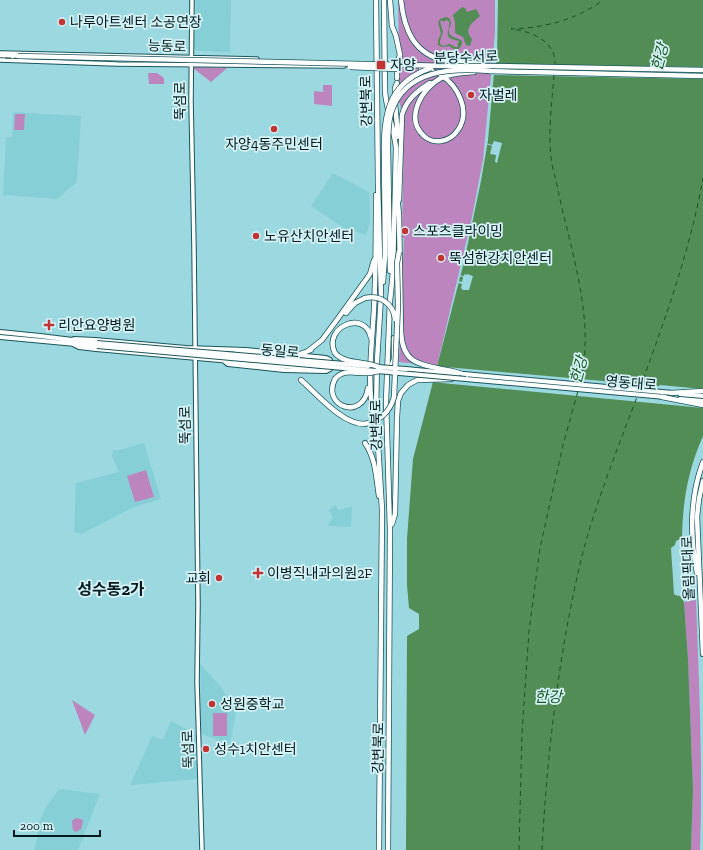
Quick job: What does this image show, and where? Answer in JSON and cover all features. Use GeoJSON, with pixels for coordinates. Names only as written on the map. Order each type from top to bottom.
{"type":"FeatureCollection","features":[{"type":"Feature","properties":{"kind":"highway","name":"강변북로"},"geometry":{"type":"LineString","coordinates":[[376,0],[381,296],[377,390],[382,510],[380,850]]}},
{"type":"Feature","properties":{"kind":"highway","name":"강변북로"},"geometry":{"type":"LineString","coordinates":[[384,0],[385,92],[394,132],[396,156],[393,272],[390,301],[386,423],[390,490],[388,850]]}},
{"type":"Feature","properties":{"kind":"highway"},"geometry":{"type":"LineString","coordinates":[[390,0],[392,26],[400,55],[397,64],[397,80],[394,93],[397,125],[396,156]]}},
{"type":"Feature","properties":{"kind":"highway"},"geometry":{"type":"LineString","coordinates":[[401,0],[406,28],[411,37],[422,50],[442,60],[455,62],[475,62],[491,66]]}},
{"type":"Feature","properties":{"kind":"highway"},"geometry":{"type":"LineString","coordinates":[[0,57],[450,66]]}},
{"type":"Feature","properties":{"kind":"highway"},"geometry":{"type":"LineString","coordinates":[[18,57],[427,70],[440,74],[451,84],[457,92],[463,107],[463,120],[457,132],[446,140],[437,142],[424,136],[419,130],[416,118],[417,106],[429,87],[439,80],[448,75],[490,71]]}},
{"type":"Feature","properties":{"kind":"highway","name":"분당수서로"},"geometry":{"type":"LineString","coordinates":[[381,296],[384,256],[386,115],[391,102],[398,91],[411,78],[434,67],[450,66],[703,70]]}},
{"type":"Feature","properties":{"kind":"highway","name":"분당수서로"},"geometry":{"type":"LineString","coordinates":[[390,301],[386,147],[390,120],[394,108],[401,95],[413,83],[426,76],[443,71],[703,76]]}},
{"type":"Feature","properties":{"kind":"highway"},"geometry":{"type":"LineString","coordinates":[[439,80],[427,85],[415,94],[403,110],[401,121],[399,215],[401,338],[406,353],[419,365],[466,377]]}},
{"type":"Feature","properties":{"kind":"highway"},"geometry":{"type":"LineString","coordinates":[[395,178],[399,215]]}},
{"type":"Feature","properties":{"kind":"highway"},"geometry":{"type":"LineString","coordinates":[[308,351],[322,340],[370,274],[374,262],[376,192],[378,184]]}},
{"type":"Feature","properties":{"kind":"highway"},"geometry":{"type":"LineString","coordinates":[[375,237],[376,272],[370,379],[372,411],[378,438]]}},
{"type":"Feature","properties":{"kind":"highway"},"geometry":{"type":"LineString","coordinates":[[301,380],[346,419],[357,424],[373,422],[382,417],[390,408],[394,397],[398,305],[397,263],[399,252]]}},
{"type":"Feature","properties":{"kind":"highway"},"geometry":{"type":"LineString","coordinates":[[292,354],[300,354],[316,347],[324,340],[355,303],[365,298],[378,298],[390,305],[394,315],[394,359],[387,379]]}},
{"type":"Feature","properties":{"kind":"highway"},"geometry":{"type":"LineString","coordinates":[[371,349],[371,338],[368,330],[360,323],[352,323],[343,326],[336,332],[332,342],[334,353],[343,360],[370,363],[379,369]]}},
{"type":"Feature","properties":{"kind":"highway"},"geometry":{"type":"LineString","coordinates":[[370,379],[365,400],[361,404],[352,408],[342,406],[334,398],[332,391],[335,379],[339,375],[347,372],[370,373],[379,369]]}},
{"type":"Feature","properties":{"kind":"highway"},"geometry":{"type":"LineString","coordinates":[[390,530],[395,514],[396,417],[400,393],[408,385],[417,380],[466,377]]}},
{"type":"Feature","properties":{"kind":"highway"},"geometry":{"type":"LineString","coordinates":[[671,393],[703,391]]}},
{"type":"Feature","properties":{"kind":"highway"},"geometry":{"type":"LineString","coordinates":[[662,397],[703,406]]}},
{"type":"Feature","properties":{"kind":"highway"},"geometry":{"type":"LineString","coordinates":[[365,443],[374,461],[382,510]]}},
{"type":"Feature","properties":{"kind":"highway"},"geometry":{"type":"LineString","coordinates":[[700,590],[696,567],[693,511],[696,485],[703,462]]}},
{"type":"Feature","properties":{"kind":"highway","name":"올림픽대로"},"geometry":{"type":"LineString","coordinates":[[703,481],[697,517],[703,654]]}},
{"type":"Feature","properties":{"kind":"main road","name":"뚝섬로"},"geometry":{"type":"LineString","coordinates":[[192,0],[191,64],[198,604],[197,682],[202,850]]}},
{"type":"Feature","properties":{"kind":"main road","name":"능동로"},"geometry":{"type":"LineString","coordinates":[[0,57],[191,57],[334,62],[344,65],[334,67],[117,64],[0,57]]}},
{"type":"Feature","properties":{"kind":"main road","name":"동일로"},"geometry":{"type":"LineString","coordinates":[[0,332],[97,345],[558,385]]}},
{"type":"Feature","properties":{"kind":"main road","name":"동일로"},"geometry":{"type":"LineString","coordinates":[[0,337],[73,342],[95,340],[186,348],[292,354],[328,358],[330,361],[330,369],[326,371],[284,370],[228,364],[224,361]]}},
{"type":"Feature","properties":{"kind":"main road"},"geometry":{"type":"LineString","coordinates":[[73,342],[79,347],[92,349],[224,361],[305,367],[320,364]]}},
{"type":"Feature","properties":{"kind":"main road"},"geometry":{"type":"LineString","coordinates":[[235,350],[237,352],[301,358],[320,364]]}},
{"type":"Feature","properties":{"kind":"main road","name":"영동대로"},"geometry":{"type":"LineString","coordinates":[[558,385],[703,396]]}},
{"type":"Feature","properties":{"kind":"main road","name":"영동대로"},"geometry":{"type":"LineString","coordinates":[[558,385],[703,401]]}},
{"type":"Feature","properties":{"kind":"shaded area"},"geometry":{"type":"Polygon","coordinates":[[[196,0],[231,0],[230,52],[197,51],[194,48],[196,0]]]}},
{"type":"Feature","properties":{"kind":"shaded area"},"geometry":{"type":"Polygon","coordinates":[[[398,0],[495,0],[495,33],[483,160],[472,217],[437,366],[399,362],[404,238],[402,237],[404,118],[397,95],[399,56],[398,0]]]}},
{"type":"Feature","properties":{"kind":"shaded area"},"geometry":{"type":"Polygon","coordinates":[[[193,67],[227,68],[211,82],[193,67]]]}},
{"type":"Feature","properties":{"kind":"shaded area"},"geometry":{"type":"Polygon","coordinates":[[[148,73],[157,73],[164,78],[164,84],[149,84],[148,73]]]}},
{"type":"Feature","properties":{"kind":"shaded area"},"geometry":{"type":"Polygon","coordinates":[[[323,85],[332,85],[332,106],[314,104],[314,91],[323,92],[323,85]]]}},
{"type":"Feature","properties":{"kind":"shaded area"},"geometry":{"type":"Polygon","coordinates":[[[13,112],[81,116],[77,182],[57,199],[3,195],[6,137],[12,137],[13,112]]]}},
{"type":"Feature","properties":{"kind":"shaded area"},"geometry":{"type":"Polygon","coordinates":[[[15,114],[25,114],[24,130],[14,130],[15,114]]]}},
{"type":"Feature","properties":{"kind":"shaded area"},"geometry":{"type":"Polygon","coordinates":[[[333,173],[369,192],[370,223],[366,235],[344,228],[311,206],[333,173]]]}},
{"type":"Feature","properties":{"kind":"shaded area"},"geometry":{"type":"Polygon","coordinates":[[[144,443],[161,499],[134,507],[81,534],[74,532],[76,483],[119,472],[112,456],[113,450],[119,450],[144,443]]]}},
{"type":"Feature","properties":{"kind":"shaded area"},"geometry":{"type":"Polygon","coordinates":[[[146,470],[154,497],[135,502],[127,476],[146,470]]]}},
{"type":"Feature","properties":{"kind":"shaded area"},"geometry":{"type":"Polygon","coordinates":[[[335,505],[339,510],[352,506],[351,527],[329,526],[328,524],[333,518],[329,510],[335,505]]]}},
{"type":"Feature","properties":{"kind":"shaded area"},"geometry":{"type":"Polygon","coordinates":[[[696,600],[701,819],[700,850],[691,850],[693,790],[688,658],[684,602],[696,600]]]}},
{"type":"Feature","properties":{"kind":"shaded area"},"geometry":{"type":"Polygon","coordinates":[[[200,664],[221,687],[236,712],[230,744],[204,735],[201,732],[200,664]]]}},
{"type":"Feature","properties":{"kind":"shaded area"},"geometry":{"type":"Polygon","coordinates":[[[72,700],[95,715],[85,735],[72,700]]]}},
{"type":"Feature","properties":{"kind":"shaded area"},"geometry":{"type":"Polygon","coordinates":[[[213,713],[227,713],[227,736],[213,736],[213,713]]]}},
{"type":"Feature","properties":{"kind":"shaded area"},"geometry":{"type":"Polygon","coordinates":[[[171,721],[196,734],[197,779],[131,785],[152,736],[163,740],[171,721]]]}},
{"type":"Feature","properties":{"kind":"shaded area"},"geometry":{"type":"Polygon","coordinates":[[[59,789],[100,794],[78,850],[34,850],[38,836],[36,829],[45,809],[59,789]]]}},
{"type":"Feature","properties":{"kind":"shaded area"},"geometry":{"type":"Polygon","coordinates":[[[76,818],[83,821],[81,829],[76,832],[73,830],[72,821],[76,818]]]}},
{"type":"Feature","properties":{"kind":"water","name":"한강"},"geometry":{"type":"Polygon","coordinates":[[[498,0],[703,0],[703,436],[687,485],[682,537],[676,541],[675,545],[671,548],[674,594],[680,596],[684,602],[688,658],[693,790],[691,850],[406,850],[407,636],[419,629],[419,614],[409,608],[407,585],[407,539],[413,459],[464,262],[481,181],[488,140],[494,73],[497,57],[498,0]]]}},
{"type":"Feature","properties":{"kind":"water"},"geometry":{"type":"Polygon","coordinates":[[[462,7],[465,8],[467,12],[476,9],[480,16],[468,29],[469,35],[472,39],[470,46],[466,45],[463,37],[455,33],[453,15],[462,7]]]}},
{"type":"Feature","properties":{"kind":"water"},"geometry":{"type":"Polygon","coordinates":[[[447,17],[450,19],[451,25],[449,32],[451,36],[462,41],[459,49],[454,49],[449,46],[442,47],[438,45],[438,40],[441,33],[438,23],[440,19],[447,17]],[[442,20],[440,22],[443,32],[440,44],[443,46],[450,44],[458,47],[457,44],[459,41],[448,36],[449,21],[446,20],[444,22],[442,20]]]}},
{"type":"Feature","properties":{"kind":"pier"},"geometry":{"type":"Polygon","coordinates":[[[494,64],[703,67],[703,79],[492,75],[494,64]]]}},
{"type":"Feature","properties":{"kind":"pier"},"geometry":{"type":"Polygon","coordinates":[[[494,141],[502,143],[497,163],[495,162],[496,155],[490,154],[492,146],[486,144],[492,145],[494,141]]]}},
{"type":"Feature","properties":{"kind":"pier"},"geometry":{"type":"Polygon","coordinates":[[[464,274],[473,276],[469,290],[463,290],[461,288],[462,284],[458,283],[458,281],[462,282],[463,277],[459,276],[464,276],[464,274]]]}},
{"type":"Feature","properties":{"kind":"pier"},"geometry":{"type":"Polygon","coordinates":[[[435,366],[703,389],[703,408],[431,382],[435,366]]]}},
{"type":"Feature","properties":{"kind":"ferry route"},"geometry":{"type":"LineString","coordinates":[[555,66],[555,57],[547,44],[541,39],[527,32],[511,29],[535,27],[559,22],[582,13],[603,0]]}},
{"type":"Feature","properties":{"kind":"ferry route"},"geometry":{"type":"LineString","coordinates":[[554,75],[550,147],[553,169],[580,287],[585,336],[584,360],[580,384]]}},
{"type":"Feature","properties":{"kind":"ferry route"},"geometry":{"type":"LineString","coordinates":[[640,388],[684,258],[698,205],[703,178]]}},
{"type":"Feature","properties":{"kind":"ferry route"},"geometry":{"type":"LineString","coordinates":[[519,850],[522,733],[529,631],[540,548],[563,445],[578,391]]}},
{"type":"Feature","properties":{"kind":"ferry route"},"geometry":{"type":"LineString","coordinates":[[542,850],[547,778],[555,704],[573,595],[593,518],[637,397]]}},
{"type":"Feature","properties":{"kind":"railway"},"geometry":{"type":"LineString","coordinates":[[5,58],[703,72]]}},
{"type":"Feature","properties":{"kind":"place","name":"나루아트센터 소공연장"},"geometry":{"type":"Point","coordinates":[62,22]}},
{"type":"Feature","properties":{"kind":"place","name":"자양"},"geometry":{"type":"Point","coordinates":[381,65]}},
{"type":"Feature","properties":{"kind":"place","name":"자벌레"},"geometry":{"type":"Point","coordinates":[471,95]}},
{"type":"Feature","properties":{"kind":"place","name":"자양4동주민센터"},"geometry":{"type":"Point","coordinates":[274,129]}},
{"type":"Feature","properties":{"kind":"place","name":"스포츠클라이밍"},"geometry":{"type":"Point","coordinates":[405,231]}},
{"type":"Feature","properties":{"kind":"place","name":"노유산치안센터"},"geometry":{"type":"Point","coordinates":[256,236]}},
{"type":"Feature","properties":{"kind":"place","name":"뚝섬한강치안센터"},"geometry":{"type":"Point","coordinates":[441,258]}},
{"type":"Feature","properties":{"kind":"place","name":"리안요양병원"},"geometry":{"type":"Point","coordinates":[49,325]}},
{"type":"Feature","properties":{"kind":"place","name":"이병직내과의원2F"},"geometry":{"type":"Point","coordinates":[258,573]}},
{"type":"Feature","properties":{"kind":"place","name":"교회"},"geometry":{"type":"Point","coordinates":[219,578]}},
{"type":"Feature","properties":{"kind":"place","name":"성원중학교"},"geometry":{"type":"Point","coordinates":[212,704]}},
{"type":"Feature","properties":{"kind":"place","name":"성수1치안센터"},"geometry":{"type":"Point","coordinates":[206,749]}},
{"type":"Feature","properties":{"kind":"district","name":"성수동2가"},"geometry":{"type":"Point","coordinates":[111,589]}}]}
